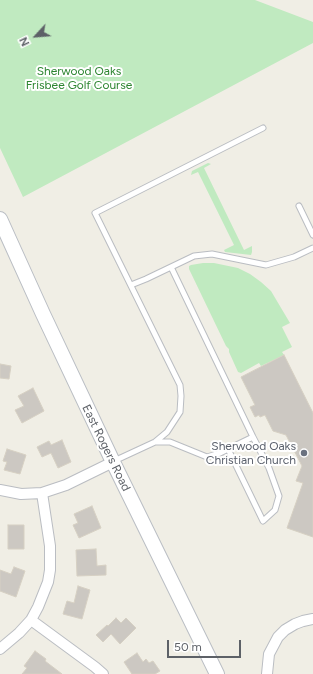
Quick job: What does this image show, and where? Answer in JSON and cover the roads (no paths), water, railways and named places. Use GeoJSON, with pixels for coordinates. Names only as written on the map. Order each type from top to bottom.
{"type":"FeatureCollection","features":[{"type":"Feature","properties":{"kind":"main road","name":"East Rogers Road"},"geometry":{"type":"LineString","coordinates":[[0,219],[42,314],[113,462],[218,674]]}},
{"type":"Feature","properties":{"kind":"street"},"geometry":{"type":"LineString","coordinates":[[0,490],[21,494],[42,493],[66,485],[113,462]]}},
{"type":"Feature","properties":{"kind":"street"},"geometry":{"type":"LineString","coordinates":[[0,649],[19,633],[31,620],[44,594],[48,582],[50,570],[50,546],[42,493]]}},
{"type":"Feature","properties":{"kind":"street"},"geometry":{"type":"LineString","coordinates":[[267,674],[269,654],[278,637],[285,630],[295,624],[313,619]]}},
{"type":"Feature","properties":{"kind":"street"},"geometry":{"type":"LineString","coordinates":[[31,620],[96,667],[103,674]]}},
{"type":"Feature","properties":{"kind":"lane"},"geometry":{"type":"LineString","coordinates":[[113,462],[155,442],[167,432],[180,412],[181,396],[180,385],[95,213],[262,128]]}},
{"type":"Feature","properties":{"kind":"lane"},"geometry":{"type":"LineString","coordinates":[[299,206],[313,235]]}},
{"type":"Feature","properties":{"kind":"lane"},"geometry":{"type":"LineString","coordinates":[[130,285],[194,256],[212,254],[266,265],[294,257],[313,248]]}},
{"type":"Feature","properties":{"kind":"lane"},"geometry":{"type":"LineString","coordinates":[[171,267],[269,468],[279,496],[275,510],[263,522],[228,449]]}},
{"type":"Feature","properties":{"kind":"lane"},"geometry":{"type":"LineString","coordinates":[[155,442],[170,442],[207,457],[253,437]]}},
{"type":"Feature","properties":{"kind":"place","name":"Sherwood Oaks Christian Church"},"geometry":{"type":"Point","coordinates":[304,453]}},
{"type":"Feature","properties":{"kind":"park label","name":"Sherwood Oaks Frisbee Golf Course"},"geometry":{"type":"Point","coordinates":[79,78]}}]}
